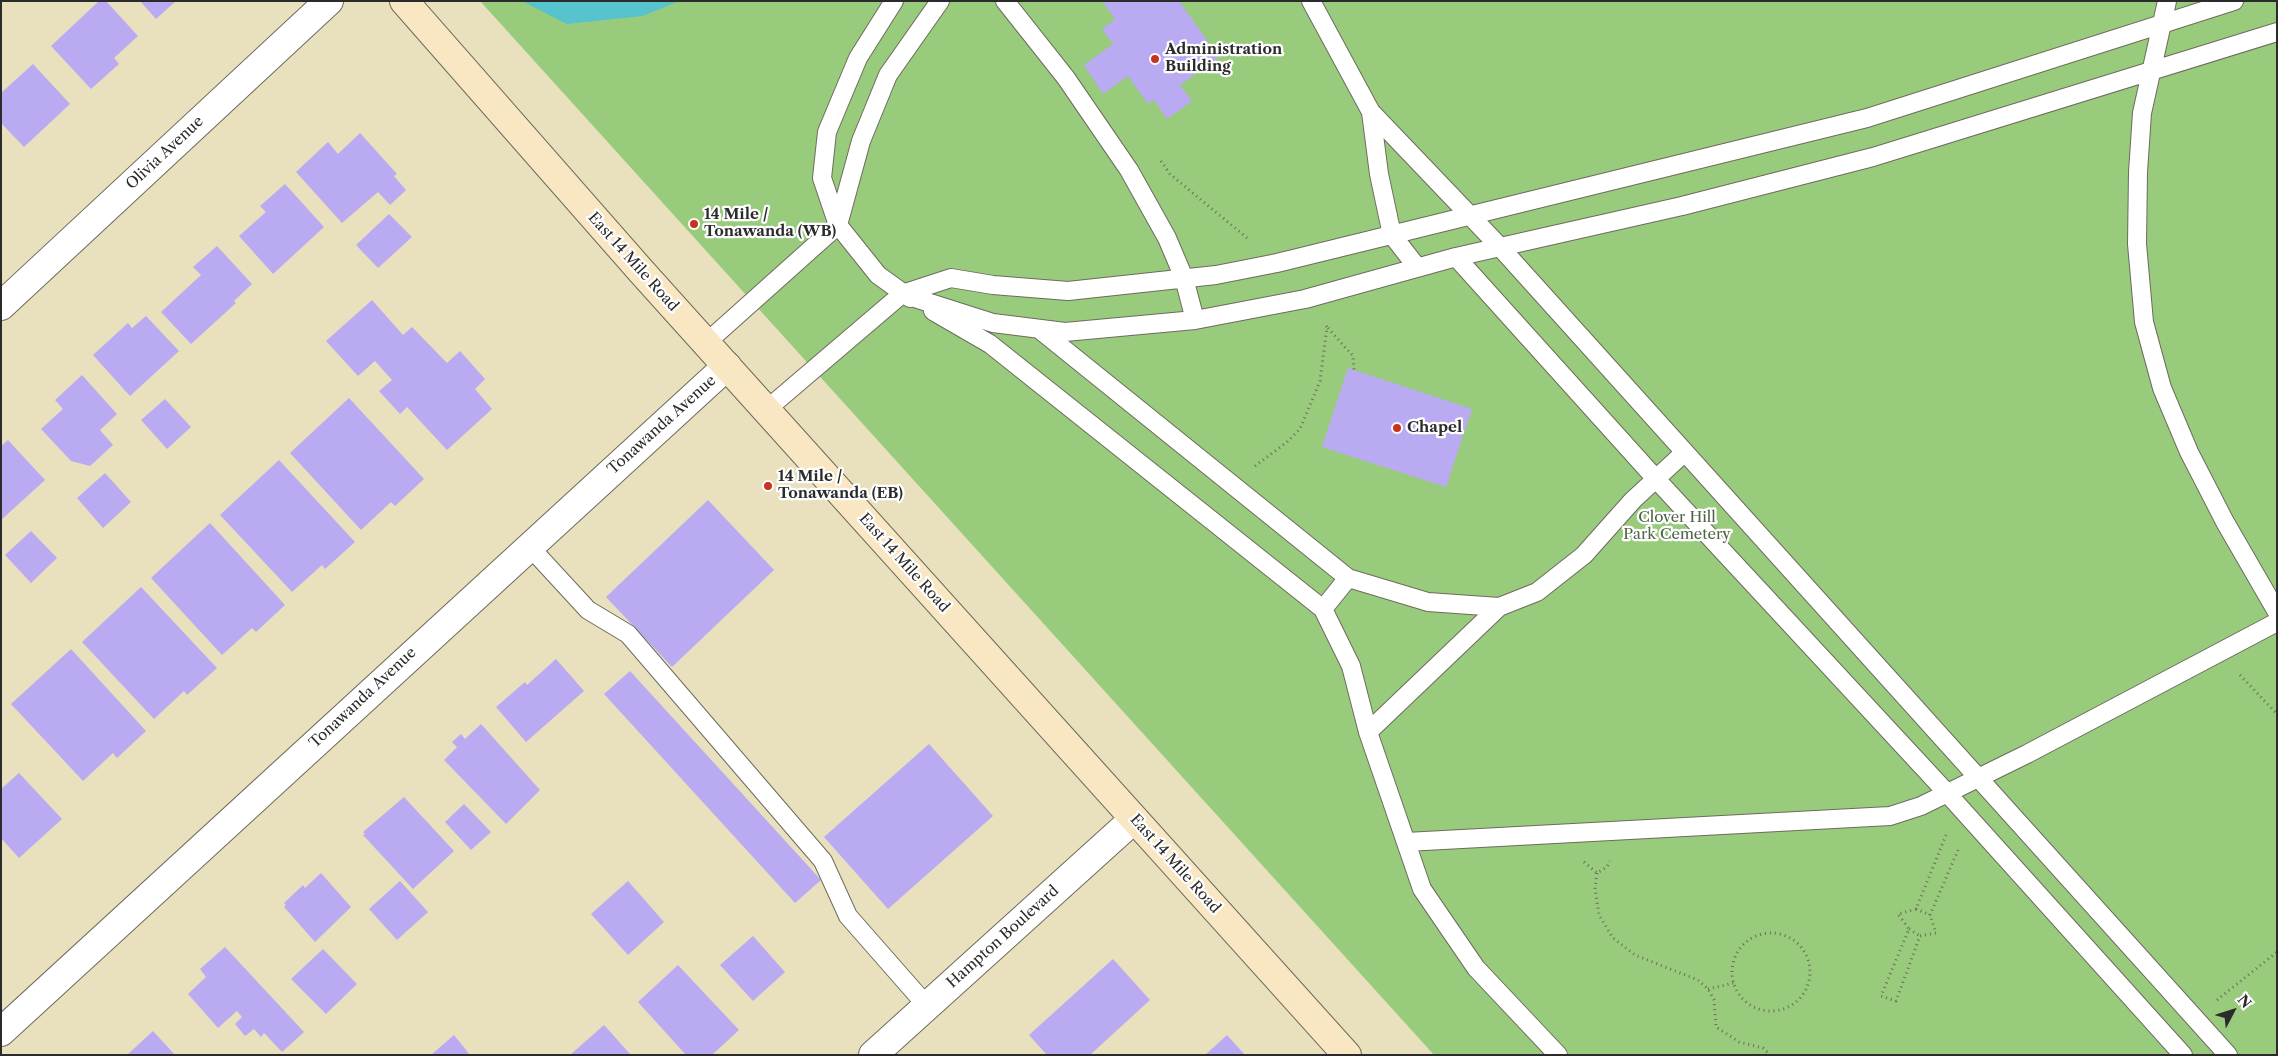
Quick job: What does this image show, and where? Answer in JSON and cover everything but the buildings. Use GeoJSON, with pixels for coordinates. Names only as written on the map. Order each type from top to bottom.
{"type":"FeatureCollection","features":[{"type":"Feature","properties":{"kind":"main road","name":"East 14 Mile Road"},"geometry":{"type":"LineString","coordinates":[[404,1],[706,343],[1347,1055]]}},
{"type":"Feature","properties":{"kind":"street","name":"Olivia Avenue"},"geometry":{"type":"LineString","coordinates":[[1,306],[329,1]]}},
{"type":"Feature","properties":{"kind":"street","name":"Tonawanda Avenue"},"geometry":{"type":"LineString","coordinates":[[1,1032],[727,366]]}},
{"type":"Feature","properties":{"kind":"street","name":"Hampton Boulevard"},"geometry":{"type":"LineString","coordinates":[[873,1055],[1134,819]]}},
{"type":"Feature","properties":{"kind":"lane"},"geometry":{"type":"LineString","coordinates":[[894,1],[858,58],[827,132],[822,178],[838,225],[878,275],[902,294],[990,344],[1323,609],[1351,666],[1368,732],[1422,889],[1476,968],[1558,1055]]}},
{"type":"Feature","properties":{"kind":"lane"},"geometry":{"type":"LineString","coordinates":[[706,343],[838,225],[861,141],[888,75],[940,1]]}},
{"type":"Feature","properties":{"kind":"lane"},"geometry":{"type":"LineString","coordinates":[[1005,1],[1066,78],[1129,170],[1167,238],[1184,278],[1195,320]]}},
{"type":"Feature","properties":{"kind":"lane"},"geometry":{"type":"LineString","coordinates":[[1311,1],[1371,112],[1500,247],[2228,1055]]}},
{"type":"Feature","properties":{"kind":"lane"},"geometry":{"type":"LineString","coordinates":[[2166,1],[2142,113],[2138,172],[2137,244],[2144,322],[2162,388],[2189,452],[2225,522],[2277,612]]}},
{"type":"Feature","properties":{"kind":"lane"},"geometry":{"type":"LineString","coordinates":[[766,410],[902,294],[951,278],[993,285],[1068,291],[1184,278],[1277,263],[1867,118],[2234,1]]}},
{"type":"Feature","properties":{"kind":"lane"},"geometry":{"type":"LineString","coordinates":[[902,294],[993,323],[1065,332],[1195,320],[1305,299],[1456,257],[1682,206],[1873,157],[2277,32]]}},
{"type":"Feature","properties":{"kind":"lane"},"geometry":{"type":"LineString","coordinates":[[1371,112],[1379,174],[1392,235],[1418,267]]}},
{"type":"Feature","properties":{"kind":"lane"},"geometry":{"type":"LineString","coordinates":[[1456,257],[1656,480],[1947,793],[2183,1055]]}},
{"type":"Feature","properties":{"kind":"lane"},"geometry":{"type":"LineString","coordinates":[[1038,329],[1348,578],[1428,602],[1499,607]]}},
{"type":"Feature","properties":{"kind":"lane"},"geometry":{"type":"LineString","coordinates":[[1368,732],[1499,607],[1537,592],[1584,555],[1633,500],[1686,452]]}},
{"type":"Feature","properties":{"kind":"lane"},"geometry":{"type":"LineString","coordinates":[[529,546],[588,610],[628,634],[823,861],[848,916],[926,1006]]}},
{"type":"Feature","properties":{"kind":"lane"},"geometry":{"type":"LineString","coordinates":[[1323,609],[1348,578]]}},
{"type":"Feature","properties":{"kind":"lane"},"geometry":{"type":"LineString","coordinates":[[1406,842],[1890,816],[1921,806],[1979,777],[2277,622]]}},
{"type":"Feature","properties":{"kind":"path"},"geometry":{"type":"LineString","coordinates":[[1327,327],[1353,356],[1354,370]]}},
{"type":"Feature","properties":{"kind":"path"},"geometry":{"type":"LineString","coordinates":[[2219,652],[2277,714]]}},
{"type":"Feature","properties":{"kind":"path"},"geometry":{"type":"LineString","coordinates":[[1916,909],[1958,807]]}},
{"type":"Feature","properties":{"kind":"path"},"geometry":{"type":"LineString","coordinates":[[1930,915],[1916,909],[1898,914],[1909,929],[1920,936],[1936,934],[1930,915],[1971,820]]}},
{"type":"Feature","properties":{"kind":"path"},"geometry":{"type":"LineString","coordinates":[[1597,873],[1595,888],[1599,915],[1613,938],[1635,955],[1698,980],[1708,989],[1714,1000],[1716,1027],[1739,1042],[1763,1048],[1770,1055]]}},
{"type":"Feature","properties":{"kind":"path"},"geometry":{"type":"LineString","coordinates":[[1909,929],[1881,996],[1896,1001],[1920,936]]}},
{"type":"Feature","properties":{"kind":"path"},"geometry":{"type":"LineString","coordinates":[[1764,934],[1788,937],[1799,945],[1806,956],[1810,968],[1809,981],[1796,1003],[1778,1010],[1759,1010],[1748,1004],[1739,994],[1734,983],[1732,970],[1735,958],[1742,946],[1751,938],[1764,934]]}},
{"type":"Feature","properties":{"kind":"path"},"geometry":{"type":"LineString","coordinates":[[2195,1017],[2277,952]]}},
{"type":"Feature","properties":{"kind":"path"},"geometry":{"type":"LineString","coordinates":[[1708,989],[1734,983]]}},
{"type":"Feature","properties":{"kind":"green space","name":"Clover Hill Park Cemetery"},"geometry":{"type":"Polygon","coordinates":[[[480,1],[2277,1],[2277,1055],[1434,1055],[480,1]]]}},
{"type":"Feature","properties":{"kind":"water"},"geometry":{"type":"Polygon","coordinates":[[[522,1],[679,1],[643,16],[567,24],[522,1]]]}},
{"type":"Feature","properties":{"kind":"place","name":"Administration Building"},"geometry":{"type":"Point","coordinates":[1155,59]}},
{"type":"Feature","properties":{"kind":"place","name":"14 Mile / Tonawanda (WB)"},"geometry":{"type":"Point","coordinates":[694,224]}},
{"type":"Feature","properties":{"kind":"place","name":"Chapel"},"geometry":{"type":"Point","coordinates":[1397,428]}},
{"type":"Feature","properties":{"kind":"place","name":"14 Mile / Tonawanda (EB)"},"geometry":{"type":"Point","coordinates":[768,486]}}]}
